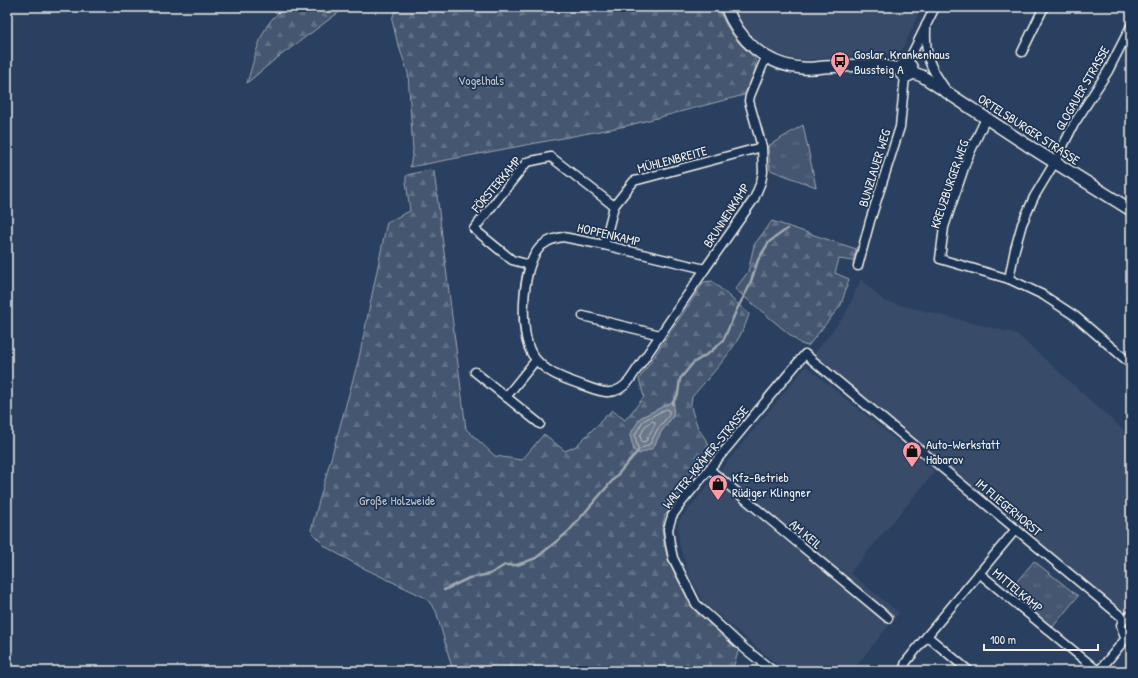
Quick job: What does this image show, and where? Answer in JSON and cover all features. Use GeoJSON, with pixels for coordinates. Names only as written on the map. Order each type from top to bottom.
{"type":"FeatureCollection","features":[{"type":"Feature","properties":{"kind":"street","name":"ORTELSBURGER STRASSE"},"geometry":{"type":"LineString","coordinates":[[726,7],[730,18],[740,34],[754,48],[766,57],[783,64],[803,68],[889,66],[922,76],[1131,210]]}},
{"type":"Feature","properties":{"kind":"street"},"geometry":{"type":"LineString","coordinates":[[906,70],[935,7]]}},
{"type":"Feature","properties":{"kind":"street"},"geometry":{"type":"LineString","coordinates":[[1022,52],[1044,7]]}},
{"type":"Feature","properties":{"kind":"street"},"geometry":{"type":"LineString","coordinates":[[926,25],[925,45],[927,56],[937,77],[949,94]]}},
{"type":"Feature","properties":{"kind":"street","name":"GLOGAUER STRASSE"},"geometry":{"type":"LineString","coordinates":[[1010,279],[1015,249],[1022,224],[1034,197],[1055,162],[1074,124],[1108,71],[1131,26]]}},
{"type":"Feature","properties":{"kind":"street","name":"BRUNNENKAMP"},"geometry":{"type":"LineString","coordinates":[[705,269],[758,190],[763,172],[762,147],[750,101],[752,91],[766,57]]}},
{"type":"Feature","properties":{"kind":"street","name":"BUNZLAUER WEG"},"geometry":{"type":"LineString","coordinates":[[858,266],[870,221],[900,126],[906,70]]}},
{"type":"Feature","properties":{"kind":"street","name":"KREUZBURGER WEG"},"geometry":{"type":"LineString","coordinates":[[986,118],[967,159],[944,227],[940,259],[1010,279]]}},
{"type":"Feature","properties":{"kind":"street","name":"MÜHLENBREITE"},"geometry":{"type":"LineString","coordinates":[[604,245],[614,206],[634,181],[762,147]]}},
{"type":"Feature","properties":{"kind":"street","name":"FÖRSTERKAMP"},"geometry":{"type":"LineString","coordinates":[[530,265],[512,260],[474,229],[527,162],[551,157],[614,206]]}},
{"type":"Feature","properties":{"kind":"street","name":"HOPFENKAMP"},"geometry":{"type":"LineString","coordinates":[[570,237],[705,269],[629,381],[621,388],[611,392],[597,391],[555,374],[547,370],[536,360],[528,346],[524,310],[525,289],[530,265],[534,255],[546,242],[557,238],[570,237]]}},
{"type":"Feature","properties":{"kind":"street"},"geometry":{"type":"LineString","coordinates":[[1010,279],[1059,304],[1131,364]]}},
{"type":"Feature","properties":{"kind":"street"},"geometry":{"type":"LineString","coordinates":[[583,316],[660,335]]}},
{"type":"Feature","properties":{"kind":"street","name":"WALTER-KRÄMER-STRASSE"},"geometry":{"type":"LineString","coordinates":[[773,671],[745,649],[696,604],[673,558],[668,529],[672,516],[709,469],[805,354]]}},
{"type":"Feature","properties":{"kind":"street","name":"IM FLIEGERHORST"},"geometry":{"type":"LineString","coordinates":[[805,354],[1016,529],[1128,617],[1121,629],[1124,635],[1129,638]]}},
{"type":"Feature","properties":{"kind":"street"},"geometry":{"type":"LineString","coordinates":[[506,397],[536,360]]}},
{"type":"Feature","properties":{"kind":"street"},"geometry":{"type":"LineString","coordinates":[[475,372],[540,424]]}},
{"type":"Feature","properties":{"kind":"street","name":"AM KEIL"},"geometry":{"type":"LineString","coordinates":[[709,469],[888,618]]}},
{"type":"Feature","properties":{"kind":"street","name":"MITTELKAMP"},"geometry":{"type":"LineString","coordinates":[[903,671],[906,662],[1016,529]]}},
{"type":"Feature","properties":{"kind":"street","name":"MITTELKAMP"},"geometry":{"type":"LineString","coordinates":[[979,573],[1098,671],[1129,638]]}},
{"type":"Feature","properties":{"kind":"street"},"geometry":{"type":"LineString","coordinates":[[927,636],[968,671]]}},
{"type":"Feature","properties":{"kind":"shaded area"},"geometry":{"type":"Polygon","coordinates":[[[728,7],[921,7],[905,44],[898,54],[870,53],[837,58],[836,55],[830,56],[830,58],[803,60],[770,54],[751,40],[728,7]]]}},
{"type":"Feature","properties":{"kind":"shaded area"},"geometry":{"type":"Polygon","coordinates":[[[861,279],[884,301],[1017,334],[1131,437],[1131,611],[1125,613],[813,355],[845,315],[861,279]]]}},
{"type":"Feature","properties":{"kind":"shaded area"},"geometry":{"type":"Polygon","coordinates":[[[806,366],[934,471],[934,473],[850,573],[899,613],[852,671],[785,671],[703,602],[689,575],[679,544],[678,522],[806,366]]]}},
{"type":"Feature","properties":{"kind":"green space"},"geometry":{"type":"Polygon","coordinates":[[[284,7],[346,7],[273,61],[247,83],[258,46],[267,26],[284,7]]]}},
{"type":"Feature","properties":{"kind":"green space","name":"Vogelhals"},"geometry":{"type":"Polygon","coordinates":[[[399,7],[437,7],[445,14],[452,7],[718,7],[732,35],[752,55],[756,63],[756,67],[744,95],[626,126],[410,167],[413,150],[408,73],[397,41],[392,20],[394,13],[399,7]]]}},
{"type":"Feature","properties":{"kind":"green space"},"geometry":{"type":"Polygon","coordinates":[[[803,125],[816,187],[770,170],[768,146],[803,125]]]}},
{"type":"Feature","properties":{"kind":"green space","name":"Große Holzweide"},"geometry":{"type":"Polygon","coordinates":[[[429,170],[434,171],[466,429],[495,456],[522,460],[544,434],[565,451],[576,446],[612,410],[625,420],[644,397],[639,379],[704,282],[712,281],[749,314],[745,326],[733,348],[692,397],[692,411],[698,428],[712,449],[713,454],[710,464],[680,501],[665,515],[662,529],[668,560],[693,609],[739,649],[732,671],[453,671],[436,611],[426,598],[359,566],[326,547],[311,530],[359,358],[387,222],[410,211],[406,181],[407,175],[429,170]],[[674,401],[640,418],[653,448],[661,432],[673,416],[674,401]]]}},
{"type":"Feature","properties":{"kind":"green space"},"geometry":{"type":"Polygon","coordinates":[[[772,221],[856,249],[853,261],[839,259],[835,273],[849,279],[841,305],[808,346],[801,344],[735,289],[748,272],[754,245],[772,221]]]}},
{"type":"Feature","properties":{"kind":"green space"},"geometry":{"type":"Polygon","coordinates":[[[1034,561],[1078,596],[1052,628],[1008,592],[1034,561]]]}},
{"type":"Feature","properties":{"kind":"water"},"geometry":{"type":"Polygon","coordinates":[[[674,401],[673,416],[661,432],[653,448],[639,454],[634,451],[630,435],[640,418],[674,401]]]}},
{"type":"Feature","properties":{"kind":"waterway"},"geometry":{"type":"LineString","coordinates":[[672,404],[678,394],[680,379],[693,363],[709,353],[723,341],[737,309],[749,287],[758,260],[769,242],[787,229]]}},
{"type":"Feature","properties":{"kind":"waterway"},"geometry":{"type":"LineString","coordinates":[[444,590],[469,578],[490,574],[505,565],[517,565],[536,558],[568,532],[638,451]]}},
{"type":"Feature","properties":{"kind":"place","name":"Goslar, Krankenhaus Bussteig A"},"geometry":{"type":"Point","coordinates":[840,78]}},
{"type":"Feature","properties":{"kind":"place","name":"Auto-Werkstatt Habarov"},"geometry":{"type":"Point","coordinates":[912,468]}},
{"type":"Feature","properties":{"kind":"place","name":"Kfz-Betrieb Rüdiger Klingner"},"geometry":{"type":"Point","coordinates":[718,501]}}]}
